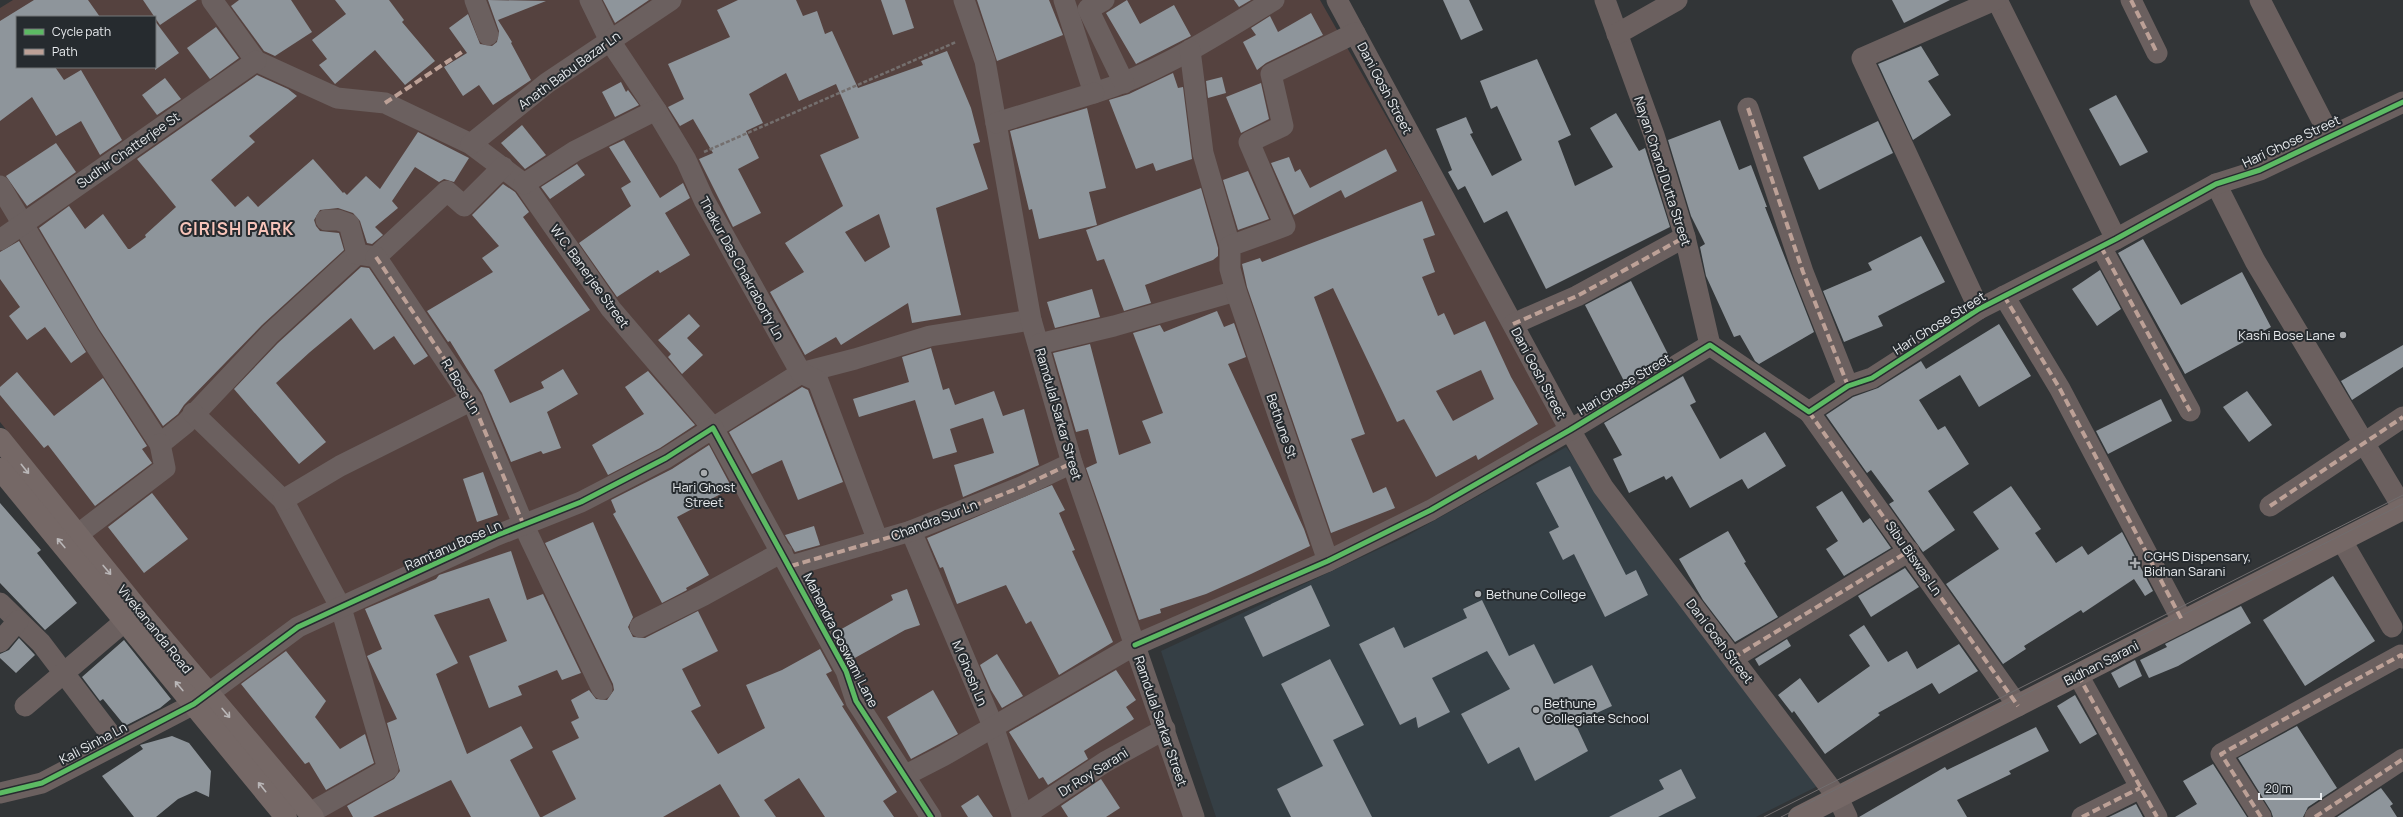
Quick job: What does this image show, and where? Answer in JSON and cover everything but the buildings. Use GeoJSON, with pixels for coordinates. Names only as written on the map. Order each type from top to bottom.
{"type":"FeatureCollection","features":[{"type":"Feature","properties":{"kind":"main road","name":"Vivekananda Road"},"geometry":{"type":"LineString","coordinates":[[0,439],[77,535],[202,699],[286,817]]}},
{"type":"Feature","properties":{"kind":"main road","name":"Vivekananda Road"},"geometry":{"type":"LineString","coordinates":[[3,478],[125,621],[202,699],[312,815]]}},
{"type":"Feature","properties":{"kind":"main road","name":"Bidhan Sarani"},"geometry":{"type":"LineString","coordinates":[[1799,817],[2403,509]]}},
{"type":"Feature","properties":{"kind":"street","name":"W.C. Banerjee Street"},"geometry":{"type":"LineString","coordinates":[[212,0],[256,61],[338,98],[385,103],[471,144],[504,167],[524,184],[611,309],[713,428]]}},
{"type":"Feature","properties":{"kind":"street"},"geometry":{"type":"LineString","coordinates":[[475,0],[488,35]]}},
{"type":"Feature","properties":{"kind":"street","name":"Thakur Das Chakraborty Ln"},"geometry":{"type":"LineString","coordinates":[[590,0],[610,41],[656,110],[686,160],[704,200],[801,373]]}},
{"type":"Feature","properties":{"kind":"street","name":"Anath Babu Bazar Ln"},"geometry":{"type":"LineString","coordinates":[[471,144],[547,83],[671,0]]}},
{"type":"Feature","properties":{"kind":"street","name":"Ramdulal Sarkar Street"},"geometry":{"type":"LineString","coordinates":[[964,0],[974,34],[985,61],[1031,320],[1072,463],[1165,729],[1194,817]]}},
{"type":"Feature","properties":{"kind":"street"},"geometry":{"type":"LineString","coordinates":[[1064,0],[1094,93]]}},
{"type":"Feature","properties":{"kind":"street"},"geometry":{"type":"LineString","coordinates":[[1104,0],[1088,9],[1124,83]]}},
{"type":"Feature","properties":{"kind":"street"},"geometry":{"type":"LineString","coordinates":[[996,123],[1124,83],[1190,50],[1274,0]]}},
{"type":"Feature","properties":{"kind":"street","name":"Dani Gosh Street"},"geometry":{"type":"LineString","coordinates":[[1337,0],[1570,430],[1604,486],[1838,798],[1847,817]]}},
{"type":"Feature","properties":{"kind":"street","name":"Nayan Chand Dutta Street"},"geometry":{"type":"LineString","coordinates":[[1605,0],[1654,135],[1685,237],[1710,345]]}},
{"type":"Feature","properties":{"kind":"street"},"geometry":{"type":"LineString","coordinates":[[1617,34],[1677,0]]}},
{"type":"Feature","properties":{"kind":"street"},"geometry":{"type":"LineString","coordinates":[[1979,309],[1862,58],[1996,0],[2109,243],[2190,411]]}},
{"type":"Feature","properties":{"kind":"street"},"geometry":{"type":"LineString","coordinates":[[2131,0],[2157,53]]}},
{"type":"Feature","properties":{"kind":"street"},"geometry":{"type":"LineString","coordinates":[[2260,0],[2330,136]]}},
{"type":"Feature","properties":{"kind":"street"},"geometry":{"type":"LineString","coordinates":[[1230,246],[1285,226],[1250,142],[1283,126],[1271,74],[1355,33]]}},
{"type":"Feature","properties":{"kind":"street","name":"Bethune St"},"geometry":{"type":"LineString","coordinates":[[1190,50],[1203,153],[1230,246],[1230,268],[1236,290],[1328,561]]}},
{"type":"Feature","properties":{"kind":"street","name":"Sudhir Chatterjee St"},"geometry":{"type":"LineString","coordinates":[[0,240],[256,61]]}},
{"type":"Feature","properties":{"kind":"street","name":"Hari Ghose Street"},"geometry":{"type":"LineString","coordinates":[[1809,412],[1848,386],[1872,378],[1979,309],[2109,243],[2216,184],[2260,170],[2403,102]]}},
{"type":"Feature","properties":{"kind":"street"},"geometry":{"type":"LineString","coordinates":[[1748,108],[1802,272],[1848,386]]}},
{"type":"Feature","properties":{"kind":"street"},"geometry":{"type":"LineString","coordinates":[[524,184],[575,151],[656,110]]}},
{"type":"Feature","properties":{"kind":"street"},"geometry":{"type":"LineString","coordinates":[[160,444],[186,423],[193,413],[270,334],[366,256],[447,191],[464,206],[504,167]]}},
{"type":"Feature","properties":{"kind":"street"},"geometry":{"type":"LineString","coordinates":[[2216,184],[2255,261],[2403,509]]}},
{"type":"Feature","properties":{"kind":"street"},"geometry":{"type":"LineString","coordinates":[[0,186],[89,335],[160,444],[165,468],[77,535]]}},
{"type":"Feature","properties":{"kind":"street","name":"R. Bose Ln"},"geometry":{"type":"LineString","coordinates":[[326,220],[338,220],[349,224],[366,256],[472,400],[524,526],[602,689]]}},
{"type":"Feature","properties":{"kind":"street"},"geometry":{"type":"LineString","coordinates":[[1513,324],[1577,296],[1685,237]]}},
{"type":"Feature","properties":{"kind":"street"},"geometry":{"type":"LineString","coordinates":[[1039,344],[1114,326],[1236,290]]}},
{"type":"Feature","properties":{"kind":"street"},"geometry":{"type":"LineString","coordinates":[[2004,296],[2060,389],[2183,622]]}},
{"type":"Feature","properties":{"kind":"street"},"geometry":{"type":"LineString","coordinates":[[713,428],[801,373],[855,359],[930,336],[1031,320]]}},
{"type":"Feature","properties":{"kind":"street"},"geometry":{"type":"LineString","coordinates":[[1710,345],[1809,412]]}},
{"type":"Feature","properties":{"kind":"street","name":"Hari Ghose Street"},"geometry":{"type":"LineString","coordinates":[[1135,645],[1328,561],[1431,510],[1570,430],[1710,345]]}},
{"type":"Feature","properties":{"kind":"street"},"geometry":{"type":"LineString","coordinates":[[801,373],[818,381],[878,541]]}},
{"type":"Feature","properties":{"kind":"street"},"geometry":{"type":"LineString","coordinates":[[283,500],[340,466],[472,400]]}},
{"type":"Feature","properties":{"kind":"street","name":"Sibu Biswas Ln"},"geometry":{"type":"LineString","coordinates":[[1809,412],[2018,706]]}},
{"type":"Feature","properties":{"kind":"street"},"geometry":{"type":"LineString","coordinates":[[193,413],[283,500],[341,608],[388,769],[312,815]]}},
{"type":"Feature","properties":{"kind":"street"},"geometry":{"type":"LineString","coordinates":[[2270,506],[2403,417]]}},
{"type":"Feature","properties":{"kind":"street","name":"Ramtanu Bose Ln"},"geometry":{"type":"LineString","coordinates":[[202,699],[298,627],[495,536],[524,526],[581,502],[659,462],[713,428]]}},
{"type":"Feature","properties":{"kind":"street","name":"Mahendra Goswami Lane"},"geometry":{"type":"LineString","coordinates":[[713,428],[846,671],[856,701],[906,775],[931,817]]}},
{"type":"Feature","properties":{"kind":"street","name":"Chandra Sur Ln"},"geometry":{"type":"LineString","coordinates":[[640,627],[704,595],[786,559],[878,541],[911,531],[1021,487],[1072,463]]}},
{"type":"Feature","properties":{"kind":"street","name":"M Ghosh Ln"},"geometry":{"type":"LineString","coordinates":[[911,531],[993,726],[1023,817]]}},
{"type":"Feature","properties":{"kind":"street"},"geometry":{"type":"LineString","coordinates":[[2342,541],[2392,627]]}},
{"type":"Feature","properties":{"kind":"street"},"geometry":{"type":"LineString","coordinates":[[1733,658],[1909,551]]}},
{"type":"Feature","properties":{"kind":"street"},"geometry":{"type":"LineString","coordinates":[[0,603],[41,644],[117,743]]}},
{"type":"Feature","properties":{"kind":"street"},"geometry":{"type":"LineString","coordinates":[[0,642],[18,621]]}},
{"type":"Feature","properties":{"kind":"street"},"geometry":{"type":"LineString","coordinates":[[25,706],[64,675],[125,621]]}},
{"type":"Feature","properties":{"kind":"street"},"geometry":{"type":"LineString","coordinates":[[906,775],[1135,645]]}},
{"type":"Feature","properties":{"kind":"street"},"geometry":{"type":"LineString","coordinates":[[2261,817],[2221,754],[2401,655],[2403,658]]}},
{"type":"Feature","properties":{"kind":"street"},"geometry":{"type":"LineString","coordinates":[[2078,675],[2156,817]]}},
{"type":"Feature","properties":{"kind":"street","name":"Kali Sinha Ln"},"geometry":{"type":"LineString","coordinates":[[0,793],[42,782],[202,699]]}},
{"type":"Feature","properties":{"kind":"street","name":"Dr Roy Sarani"},"geometry":{"type":"LineString","coordinates":[[1023,817],[1104,762],[1165,729]]}},
{"type":"Feature","properties":{"kind":"street"},"geometry":{"type":"LineString","coordinates":[[2315,817],[2403,759]]}},
{"type":"Feature","properties":{"kind":"street"},"geometry":{"type":"LineString","coordinates":[[2082,817],[2140,788]]}},
{"type":"Feature","properties":{"kind":"path"},"geometry":{"type":"LineString","coordinates":[[686,160],[974,34]]}},
{"type":"Feature","properties":{"kind":"shaded area"},"geometry":{"type":"Polygon","coordinates":[[[13,0],[1320,0],[1565,431],[1133,649],[1187,817],[317,817],[0,422],[0,8],[13,0]]]}},
{"type":"Feature","properties":{"kind":"shaded area","name":"Bethune College"},"geometry":{"type":"Polygon","coordinates":[[[1566,447],[1818,786],[1756,817],[1216,817],[1161,651],[1405,537],[1566,447]]]}},
{"type":"Feature","properties":{"kind":"tram line"},"geometry":{"type":"LineString","coordinates":[[1764,817],[2403,495]]}},
{"type":"Feature","properties":{"kind":"tram line"},"geometry":{"type":"LineString","coordinates":[[1781,817],[2403,504]]}},
{"type":"Feature","properties":{"kind":"marked path"},"geometry":{"type":"LineString","coordinates":[[2131,0],[2157,53]]}},
{"type":"Feature","properties":{"kind":"marked path"},"geometry":{"type":"LineString","coordinates":[[385,103],[465,50]]}},
{"type":"Feature","properties":{"kind":"marked path"},"geometry":{"type":"LineString","coordinates":[[1748,108],[1803,272],[1848,386]]}},
{"type":"Feature","properties":{"kind":"marked path"},"geometry":{"type":"LineString","coordinates":[[1513,324],[1577,296],[1685,237]]}},
{"type":"Feature","properties":{"kind":"marked path"},"geometry":{"type":"LineString","coordinates":[[2101,247],[2190,411]]}},
{"type":"Feature","properties":{"kind":"marked path"},"geometry":{"type":"LineString","coordinates":[[376,257],[472,400],[524,526]]}},
{"type":"Feature","properties":{"kind":"marked path"},"geometry":{"type":"LineString","coordinates":[[2004,296],[2060,389],[2183,622]]}},
{"type":"Feature","properties":{"kind":"marked path"},"geometry":{"type":"LineString","coordinates":[[1809,412],[2018,706]]}},
{"type":"Feature","properties":{"kind":"marked path"},"geometry":{"type":"LineString","coordinates":[[2270,506],[2403,417]]}},
{"type":"Feature","properties":{"kind":"marked path"},"geometry":{"type":"LineString","coordinates":[[791,566],[911,531],[1021,487],[1072,463]]}},
{"type":"Feature","properties":{"kind":"marked path"},"geometry":{"type":"LineString","coordinates":[[1733,658],[1909,551]]}},
{"type":"Feature","properties":{"kind":"marked path"},"geometry":{"type":"LineString","coordinates":[[2261,817],[2221,754],[2401,655],[2403,658]]}},
{"type":"Feature","properties":{"kind":"marked path"},"geometry":{"type":"LineString","coordinates":[[2078,675],[2157,817]]}},
{"type":"Feature","properties":{"kind":"marked path"},"geometry":{"type":"LineString","coordinates":[[2315,817],[2403,759]]}},
{"type":"Feature","properties":{"kind":"marked path"},"geometry":{"type":"LineString","coordinates":[[2082,817],[2140,788]]}},
{"type":"Feature","properties":{"kind":"cycle path"},"geometry":{"type":"LineString","coordinates":[[1135,645],[1328,561],[1431,510],[1570,430],[1710,345],[1809,412],[1848,386],[1872,378],[1979,309],[2116,239],[2216,184],[2260,170],[2403,102]]}},
{"type":"Feature","properties":{"kind":"cycle path"},"geometry":{"type":"LineString","coordinates":[[0,793],[42,783],[194,704],[298,627],[495,536],[581,502],[666,458],[713,428],[846,671],[856,701],[931,817]]}},
{"type":"Feature","properties":{"kind":"place","name":"Kashi Bose Lane"},"geometry":{"type":"Point","coordinates":[2343,335]}},
{"type":"Feature","properties":{"kind":"place","name":"Hari Ghost Street"},"geometry":{"type":"Point","coordinates":[704,473]}},
{"type":"Feature","properties":{"kind":"place","name":"CGHS Dispensary, Bidhan Sarani"},"geometry":{"type":"Point","coordinates":[2135,563]}},
{"type":"Feature","properties":{"kind":"place","name":"Bethune College"},"geometry":{"type":"Point","coordinates":[1478,594]}},
{"type":"Feature","properties":{"kind":"place","name":"Bethune Collegiate School"},"geometry":{"type":"Point","coordinates":[1536,710]}},
{"type":"Feature","properties":{"kind":"district","name":"GIRISH PARK"},"geometry":{"type":"Point","coordinates":[237,228]}}]}
